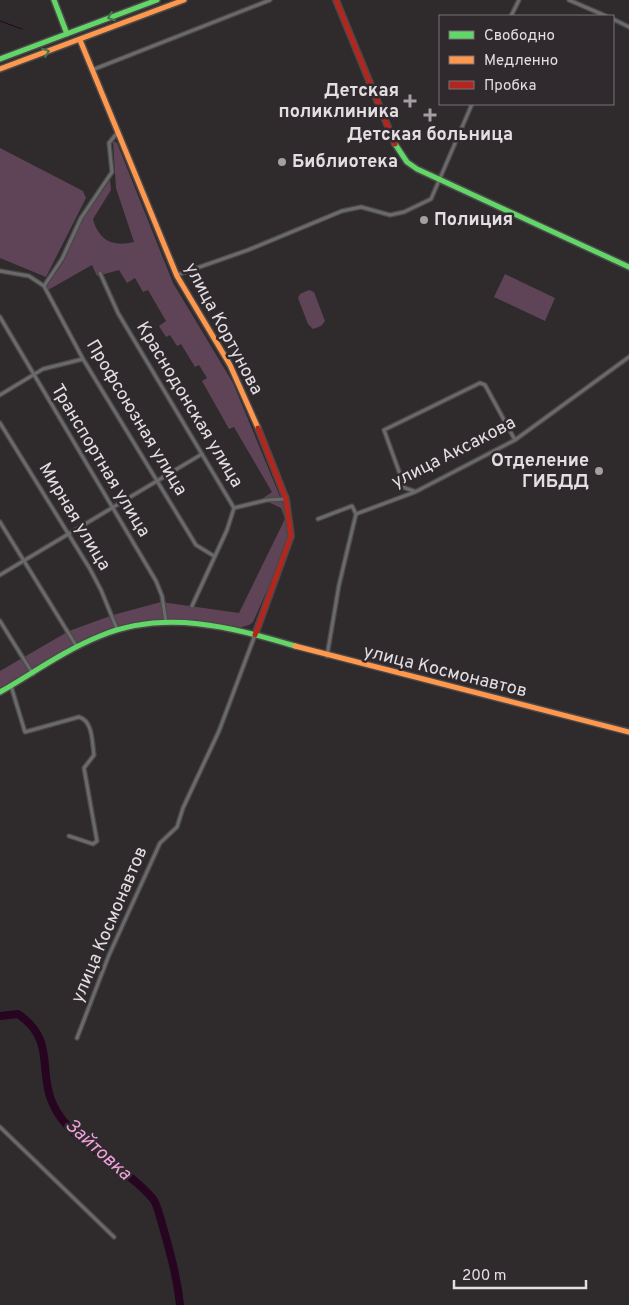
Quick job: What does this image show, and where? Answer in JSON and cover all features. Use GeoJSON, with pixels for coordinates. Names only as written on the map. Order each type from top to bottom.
{"type":"FeatureCollection","features":[{"type":"Feature","properties":{"kind":"main road"},"geometry":{"type":"LineString","coordinates":[[54,0],[70,43]]}},
{"type":"Feature","properties":{"kind":"main road"},"geometry":{"type":"LineString","coordinates":[[0,59],[157,0]]}},
{"type":"Feature","properties":{"kind":"main road"},"geometry":{"type":"LineString","coordinates":[[0,70],[184,0]]}},
{"type":"Feature","properties":{"kind":"main road"},"geometry":{"type":"LineString","coordinates":[[336,0],[393,142],[407,162],[438,179],[629,268]]}},
{"type":"Feature","properties":{"kind":"main road","name":"улица Кортунова"},"geometry":{"type":"LineString","coordinates":[[76,30],[177,276],[237,379],[286,499],[291,523],[291,536],[255,634]]}},
{"type":"Feature","properties":{"kind":"main road","name":"улица Космонавтов"},"geometry":{"type":"LineString","coordinates":[[0,692],[78,648],[117,629],[137,625],[166,623],[205,625],[255,634],[327,656],[629,732]]}},
{"type":"Feature","properties":{"kind":"street"},"geometry":{"type":"LineString","coordinates":[[92,70],[270,0]]}},
{"type":"Feature","properties":{"kind":"street"},"geometry":{"type":"LineString","coordinates":[[512,15],[519,0]]}},
{"type":"Feature","properties":{"kind":"street"},"geometry":{"type":"LineString","coordinates":[[569,0],[604,15]]}},
{"type":"Feature","properties":{"kind":"street"},"geometry":{"type":"LineString","coordinates":[[614,20],[629,27]]}},
{"type":"Feature","properties":{"kind":"street"},"geometry":{"type":"LineString","coordinates":[[177,276],[248,250],[342,211],[361,207],[390,214],[404,212],[431,199],[472,105]]}},
{"type":"Feature","properties":{"kind":"street"},"geometry":{"type":"LineString","coordinates":[[0,270],[29,276],[44,286],[62,259],[80,218],[112,172],[109,143],[117,133]]}},
{"type":"Feature","properties":{"kind":"street","name":"Краснодонская улица"},"geometry":{"type":"LineString","coordinates":[[100,273],[118,313],[234,508],[227,530],[192,606]]}},
{"type":"Feature","properties":{"kind":"street","name":"Профсоюзная улица"},"geometry":{"type":"LineString","coordinates":[[44,286],[83,359],[196,545],[214,556]]}},
{"type":"Feature","properties":{"kind":"street","name":"Транспортная улица"},"geometry":{"type":"LineString","coordinates":[[0,317],[156,581],[162,596],[166,623]]}},
{"type":"Feature","properties":{"kind":"street","name":"улица Аксакова"},"geometry":{"type":"LineString","coordinates":[[356,514],[415,492],[515,440],[629,357]]}},
{"type":"Feature","properties":{"kind":"street"},"geometry":{"type":"LineString","coordinates":[[0,395],[43,369],[83,359]]}},
{"type":"Feature","properties":{"kind":"street"},"geometry":{"type":"LineString","coordinates":[[415,492],[405,488],[384,430],[480,383],[485,386],[515,440]]}},
{"type":"Feature","properties":{"kind":"street","name":"Мирная улица"},"geometry":{"type":"LineString","coordinates":[[0,423],[101,590],[117,629]]}},
{"type":"Feature","properties":{"kind":"street"},"geometry":{"type":"LineString","coordinates":[[0,575],[202,454]]}},
{"type":"Feature","properties":{"kind":"street"},"geometry":{"type":"LineString","coordinates":[[234,508],[267,500],[286,499]]}},
{"type":"Feature","properties":{"kind":"street"},"geometry":{"type":"LineString","coordinates":[[318,519],[352,506],[356,514],[339,585],[327,656]]}},
{"type":"Feature","properties":{"kind":"street"},"geometry":{"type":"LineString","coordinates":[[0,522],[78,648]]}},
{"type":"Feature","properties":{"kind":"street"},"geometry":{"type":"LineString","coordinates":[[0,620],[33,674]]}},
{"type":"Feature","properties":{"kind":"street","name":"улица Космонавтов"},"geometry":{"type":"LineString","coordinates":[[77,1038],[109,955],[160,843],[177,827],[183,808],[219,731],[255,634]]}},
{"type":"Feature","properties":{"kind":"street"},"geometry":{"type":"LineString","coordinates":[[11,686],[25,732],[79,717],[86,719],[89,723],[94,755],[84,768],[97,841],[93,844],[69,836]]}},
{"type":"Feature","properties":{"kind":"street"},"geometry":{"type":"LineString","coordinates":[[0,1127],[114,1237]]}},
{"type":"Feature","properties":{"kind":"shaded area"},"geometry":{"type":"Polygon","coordinates":[[[113,141],[117,143],[173,283],[233,383],[288,516],[289,535],[284,552],[253,622],[249,625],[238,628],[188,622],[158,621],[136,623],[115,628],[75,644],[0,688],[0,671],[69,631],[113,615],[161,602],[239,613],[285,519],[281,508],[262,499],[272,492],[234,427],[229,429],[202,381],[207,378],[199,365],[195,367],[181,344],[177,346],[170,335],[166,337],[159,326],[166,321],[148,290],[143,292],[135,278],[127,283],[119,270],[97,276],[92,265],[48,290],[46,287],[64,261],[82,220],[110,180],[111,190],[93,219],[96,227],[103,237],[113,243],[134,242],[116,188],[113,141]]]}},
{"type":"Feature","properties":{"kind":"shaded area"},"geometry":{"type":"Polygon","coordinates":[[[0,148],[83,191],[86,198],[46,277],[0,258],[0,148]]]}},
{"type":"Feature","properties":{"kind":"shaded area"},"geometry":{"type":"Polygon","coordinates":[[[505,274],[555,298],[545,321],[494,297],[505,274]]]}},
{"type":"Feature","properties":{"kind":"shaded area"},"geometry":{"type":"Polygon","coordinates":[[[309,290],[314,292],[325,321],[321,326],[313,329],[308,324],[298,298],[300,294],[309,290]]]}},
{"type":"Feature","properties":{"kind":"waterway"},"geometry":{"type":"LineString","coordinates":[[0,21],[22,29]]}},
{"type":"Feature","properties":{"kind":"waterway","name":"Зайтовка"},"geometry":{"type":"LineString","coordinates":[[0,1016],[18,1014],[30,1024],[42,1045],[48,1090],[60,1116],[84,1142],[142,1187],[154,1201],[172,1262],[180,1305]]}},
{"type":"Feature","properties":{"kind":"traffic: fast"},"geometry":{"type":"LineString","coordinates":[[54,0],[67,34]]}},
{"type":"Feature","properties":{"kind":"traffic: fast"},"geometry":{"type":"LineString","coordinates":[[0,59],[157,0]]}},
{"type":"Feature","properties":{"kind":"traffic: fast"},"geometry":{"type":"LineString","coordinates":[[395,144],[407,162],[417,169],[629,267]]}},
{"type":"Feature","properties":{"kind":"traffic: fast"},"geometry":{"type":"LineString","coordinates":[[0,692],[62,655],[100,636],[124,628],[149,624],[173,622],[222,627],[295,646]]}},
{"type":"Feature","properties":{"kind":"traffic: slow"},"geometry":{"type":"LineString","coordinates":[[0,69],[184,0]]}},
{"type":"Feature","properties":{"kind":"traffic: slow"},"geometry":{"type":"LineString","coordinates":[[80,40],[177,276],[230,365],[258,428]]}},
{"type":"Feature","properties":{"kind":"traffic: slow"},"geometry":{"type":"LineString","coordinates":[[295,646],[629,732]]}},
{"type":"Feature","properties":{"kind":"traffic: jam"},"geometry":{"type":"LineString","coordinates":[[336,0],[395,144]]}},
{"type":"Feature","properties":{"kind":"traffic: jam"},"geometry":{"type":"LineString","coordinates":[[255,635],[291,536],[286,499],[258,428]]}},
{"type":"Feature","properties":{"kind":"place","name":"Детская поликлиника"},"geometry":{"type":"Point","coordinates":[410,101]}},
{"type":"Feature","properties":{"kind":"place","name":"Детская больница"},"geometry":{"type":"Point","coordinates":[430,115]}},
{"type":"Feature","properties":{"kind":"place","name":"Библиотека"},"geometry":{"type":"Point","coordinates":[282,162]}},
{"type":"Feature","properties":{"kind":"place","name":"Полиция"},"geometry":{"type":"Point","coordinates":[424,220]}},
{"type":"Feature","properties":{"kind":"place","name":"Отделение ГИБДД"},"geometry":{"type":"Point","coordinates":[599,471]}}]}
